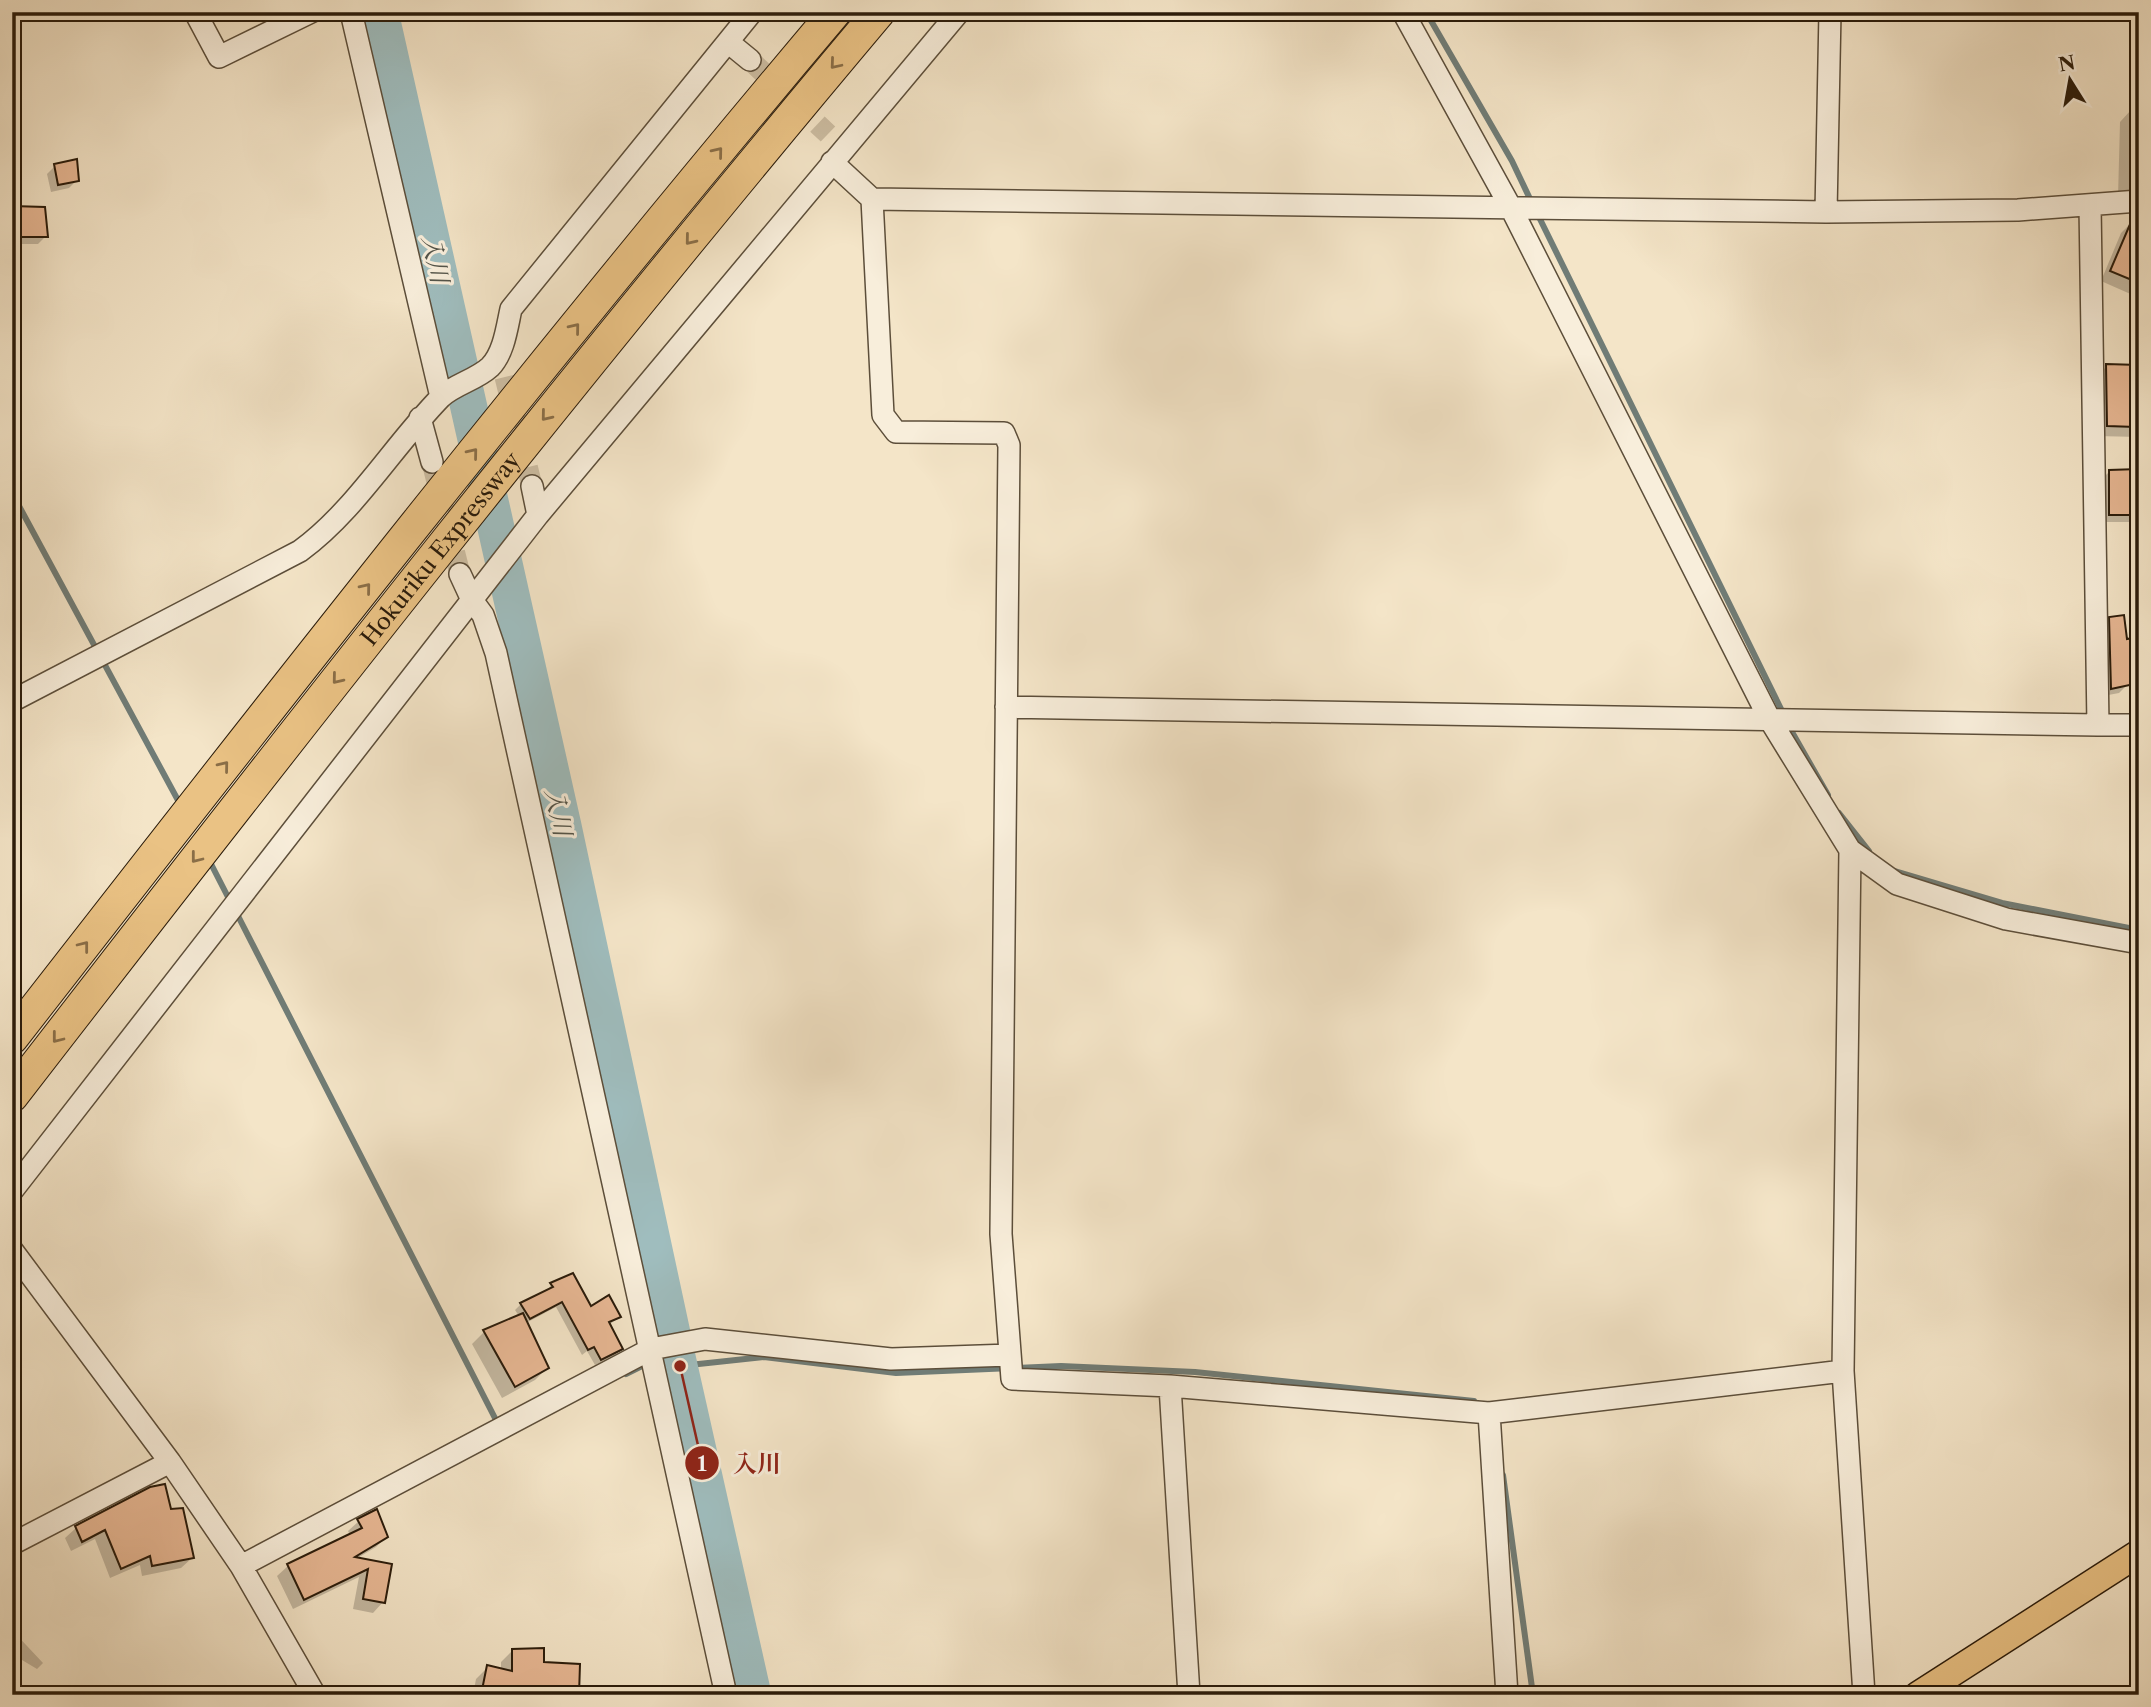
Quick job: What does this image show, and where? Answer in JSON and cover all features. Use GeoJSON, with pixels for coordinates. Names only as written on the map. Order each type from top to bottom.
{"type":"FeatureCollection","features":[{"type":"Feature","properties":{"kind":"highway","name":"Hokuriku Expressway"},"geometry":{"type":"LineString","coordinates":[[12,1038],[199,798],[439,475],[501,419],[835,12]]}},
{"type":"Feature","properties":{"kind":"highway","name":"Hokuriku Expressway"},"geometry":{"type":"LineString","coordinates":[[12,1096],[231,812],[515,455],[879,12]]}},
{"type":"Feature","properties":{"kind":"main road"},"geometry":{"type":"LineString","coordinates":[[1918,1695],[2139,1553]]}},
{"type":"Feature","properties":{"kind":"street"},"geometry":{"type":"LineString","coordinates":[[195,12],[219,57],[311,12]]}},
{"type":"Feature","properties":{"kind":"street"},"geometry":{"type":"LineString","coordinates":[[351,12],[441,397]]}},
{"type":"Feature","properties":{"kind":"street"},"geometry":{"type":"LineString","coordinates":[[12,701],[300,551],[325,532],[420,418],[441,397],[450,389],[489,368],[497,356],[511,309],[752,12]]}},
{"type":"Feature","properties":{"kind":"street"},"geometry":{"type":"LineString","coordinates":[[12,1191],[538,515],[834,148],[959,12]]}},
{"type":"Feature","properties":{"kind":"street"},"geometry":{"type":"LineString","coordinates":[[1403,12],[1511,208],[1770,720],[1850,850],[1897,884],[2006,919],[2139,943]]}},
{"type":"Feature","properties":{"kind":"street"},"geometry":{"type":"LineString","coordinates":[[1826,212],[1830,12]]}},
{"type":"Feature","properties":{"kind":"street"},"geometry":{"type":"LineString","coordinates":[[728,42],[750,60]]}},
{"type":"Feature","properties":{"kind":"street"},"geometry":{"type":"LineString","coordinates":[[834,148],[872,199],[883,415],[896,432],[1004,433],[1009,445],[1001,1234],[1012,1379],[1170,1386],[1489,1413],[1843,1371]]}},
{"type":"Feature","properties":{"kind":"street"},"geometry":{"type":"LineString","coordinates":[[872,199],[1826,212],[2018,210],[2139,201]]}},
{"type":"Feature","properties":{"kind":"street"},"geometry":{"type":"LineString","coordinates":[[2090,205],[2098,725]]}},
{"type":"Feature","properties":{"kind":"street"},"geometry":{"type":"LineString","coordinates":[[497,356],[505,377]]}},
{"type":"Feature","properties":{"kind":"street"},"geometry":{"type":"LineString","coordinates":[[420,418],[439,475]]}},
{"type":"Feature","properties":{"kind":"street"},"geometry":{"type":"LineString","coordinates":[[532,486],[538,515]]}},
{"type":"Feature","properties":{"kind":"street"},"geometry":{"type":"LineString","coordinates":[[460,574],[472,600],[484,615],[496,653],[726,1695]]}},
{"type":"Feature","properties":{"kind":"street"},"geometry":{"type":"LineString","coordinates":[[1006,707],[2139,725]]}},
{"type":"Feature","properties":{"kind":"street"},"geometry":{"type":"LineString","coordinates":[[1850,850],[1843,1371],[1864,1695]]}},
{"type":"Feature","properties":{"kind":"street"},"geometry":{"type":"LineString","coordinates":[[12,1250],[170,1462],[241,1566],[315,1695]]}},
{"type":"Feature","properties":{"kind":"street"},"geometry":{"type":"LineString","coordinates":[[241,1566],[651,1349],[705,1339],[891,1359],[1010,1355]]}},
{"type":"Feature","properties":{"kind":"street"},"geometry":{"type":"LineString","coordinates":[[1170,1386],[1189,1695]]}},
{"type":"Feature","properties":{"kind":"street"},"geometry":{"type":"LineString","coordinates":[[1489,1413],[1507,1695]]}},
{"type":"Feature","properties":{"kind":"street"},"geometry":{"type":"LineString","coordinates":[[12,1544],[170,1462]]}},
{"type":"Feature","properties":{"kind":"building"},"geometry":{"type":"Polygon","coordinates":[[[77,159],[79,181],[58,185],[54,164],[77,159]]]}},
{"type":"Feature","properties":{"kind":"building"},"geometry":{"type":"Polygon","coordinates":[[[12,206],[45,207],[48,237],[21,237],[18,225],[12,225],[12,206]]]}},
{"type":"Feature","properties":{"kind":"building"},"geometry":{"type":"Polygon","coordinates":[[[2139,214],[2139,283],[2110,271],[2134,215],[2139,214]]]}},
{"type":"Feature","properties":{"kind":"building"},"geometry":{"type":"Polygon","coordinates":[[[2106,364],[2139,365],[2136,427],[2107,426],[2106,364]]]}},
{"type":"Feature","properties":{"kind":"building"},"geometry":{"type":"Polygon","coordinates":[[[2139,469],[2139,515],[2109,515],[2109,470],[2139,469]]]}},
{"type":"Feature","properties":{"kind":"building"},"geometry":{"type":"Polygon","coordinates":[[[2124,615],[2127,639],[2139,637],[2139,683],[2111,689],[2109,617],[2124,615]]]}},
{"type":"Feature","properties":{"kind":"building"},"geometry":{"type":"Polygon","coordinates":[[[573,1273],[591,1306],[609,1295],[621,1317],[609,1322],[623,1349],[601,1360],[594,1347],[588,1350],[562,1302],[530,1319],[520,1303],[553,1287],[550,1283],[573,1273]]]}},
{"type":"Feature","properties":{"kind":"building"},"geometry":{"type":"Polygon","coordinates":[[[523,1313],[549,1368],[515,1387],[483,1330],[523,1313]]]}},
{"type":"Feature","properties":{"kind":"building"},"geometry":{"type":"Polygon","coordinates":[[[165,1484],[171,1509],[183,1508],[194,1558],[152,1566],[150,1556],[121,1569],[105,1530],[82,1542],[75,1526],[150,1487],[165,1484]]]}},
{"type":"Feature","properties":{"kind":"building"},"geometry":{"type":"Polygon","coordinates":[[[377,1509],[388,1537],[355,1557],[392,1564],[385,1603],[363,1599],[368,1569],[304,1600],[287,1564],[362,1528],[357,1519],[377,1509]]]}},
{"type":"Feature","properties":{"kind":"building"},"geometry":{"type":"Polygon","coordinates":[[[544,1648],[544,1662],[580,1664],[579,1695],[481,1695],[487,1665],[512,1671],[512,1649],[544,1648]]]}},
{"type":"Feature","properties":{"kind":"waterway","name":"入川"},"geometry":{"type":"LineString","coordinates":[[380,12],[563,826],[753,1695]]}},
{"type":"Feature","properties":{"kind":"waterway"},"geometry":{"type":"LineString","coordinates":[[1426,12],[1512,161],[1532,203]]}},
{"type":"Feature","properties":{"kind":"waterway"},"geometry":{"type":"LineString","coordinates":[[1537,213],[1784,715]]}},
{"type":"Feature","properties":{"kind":"waterway"},"geometry":{"type":"LineString","coordinates":[[12,493],[180,804]]}},
{"type":"Feature","properties":{"kind":"waterway"},"geometry":{"type":"LineString","coordinates":[[1788,725],[1828,795]]}},
{"type":"Feature","properties":{"kind":"waterway"},"geometry":{"type":"LineString","coordinates":[[1839,813],[1869,851]]}},
{"type":"Feature","properties":{"kind":"waterway"},"geometry":{"type":"LineString","coordinates":[[208,858],[230,901]]}},
{"type":"Feature","properties":{"kind":"waterway"},"geometry":{"type":"LineString","coordinates":[[1894,871],[2002,903],[2139,930]]}},
{"type":"Feature","properties":{"kind":"waterway"},"geometry":{"type":"LineString","coordinates":[[235,910],[498,1424]]}},
{"type":"Feature","properties":{"kind":"waterway"},"geometry":{"type":"LineString","coordinates":[[626,1374],[644,1365],[677,1357]]}},
{"type":"Feature","properties":{"kind":"waterway"},"geometry":{"type":"LineString","coordinates":[[680,1366],[764,1357],[896,1373],[1061,1366],[1195,1372],[1474,1401]]}},
{"type":"Feature","properties":{"kind":"waterway"},"geometry":{"type":"LineString","coordinates":[[1503,1475],[1533,1695]]}},
{"type":"Feature","properties":{"kind":"tunnel"},"geometry":{"type":"LineString","coordinates":[[750,60],[828,134]]}},
{"type":"Feature","properties":{"kind":"tunnel"},"geometry":{"type":"LineString","coordinates":[[505,377],[532,486]]}},
{"type":"Feature","properties":{"kind":"tunnel"},"geometry":{"type":"LineString","coordinates":[[432,462],[460,574]]}},
{"type":"Feature","properties":{"kind":"place","name":"入川"},"geometry":{"type":"Point","coordinates":[680,1366]}}]}
